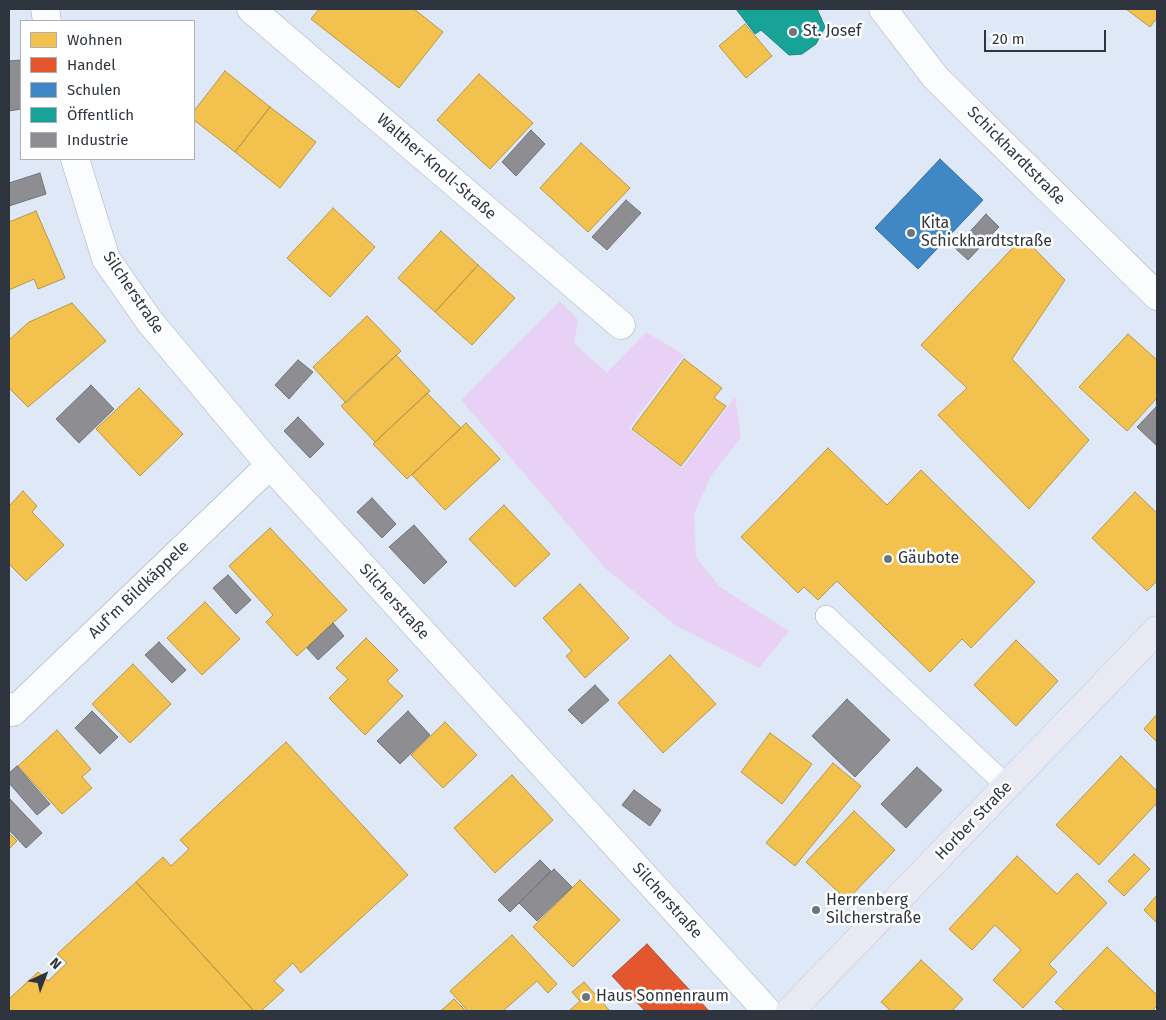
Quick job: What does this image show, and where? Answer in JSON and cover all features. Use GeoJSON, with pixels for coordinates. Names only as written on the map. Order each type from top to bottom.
{"type":"FeatureCollection","features":[{"type":"Feature","properties":{"kind":"main road","name":"Horber Straße"},"geometry":{"type":"LineString","coordinates":[[790,1011],[1157,630]]}},
{"type":"Feature","properties":{"kind":"street","name":"Walther-Knoll-Straße"},"geometry":{"type":"LineString","coordinates":[[251,9],[620,325]]}},
{"type":"Feature","properties":{"kind":"street","name":"Schickhardtstraße"},"geometry":{"type":"LineString","coordinates":[[883,9],[935,77],[1157,296]]}},
{"type":"Feature","properties":{"kind":"street","name":"Silcherstraße"},"geometry":{"type":"LineString","coordinates":[[75,160],[106,259],[150,322],[270,465],[767,1011]]}},
{"type":"Feature","properties":{"kind":"street","name":"Auf'm Bildkäppele"},"geometry":{"type":"LineString","coordinates":[[9,707],[13,712],[270,465]]}},
{"type":"Feature","properties":{"kind":"lane"},"geometry":{"type":"LineString","coordinates":[[826,616],[1007,786]]}},
{"type":"Feature","properties":{"kind":"shaded area"},"geometry":{"type":"Polygon","coordinates":[[[560,301],[578,320],[574,343],[607,373],[646,332],[684,355],[629,428],[682,468],[735,397],[741,437],[711,476],[694,514],[696,557],[720,587],[789,631],[759,668],[675,625],[605,568],[461,400],[560,301]]]}},
{"type":"Feature","properties":{"kind":"building: Wohnen"},"geometry":{"type":"Polygon","coordinates":[[[319,9],[414,9],[443,32],[399,88],[311,19],[319,9]]]}},
{"type":"Feature","properties":{"kind":"building: Wohnen"},"geometry":{"type":"Polygon","coordinates":[[[1126,9],[1157,9],[1157,18],[1150,27],[1126,9]]]}},
{"type":"Feature","properties":{"kind":"building: Wohnen"},"geometry":{"type":"Polygon","coordinates":[[[745,24],[772,56],[746,78],[719,46],[745,24]]]}},
{"type":"Feature","properties":{"kind":"building: Wohnen"},"geometry":{"type":"Polygon","coordinates":[[[225,71],[270,107],[235,152],[195,121],[195,110],[225,71]]]}},
{"type":"Feature","properties":{"kind":"building: Wohnen"},"geometry":{"type":"Polygon","coordinates":[[[479,74],[533,123],[490,169],[437,120],[479,74]]]}},
{"type":"Feature","properties":{"kind":"building: Wohnen"},"geometry":{"type":"Polygon","coordinates":[[[270,107],[316,142],[280,188],[235,152],[270,107]]]}},
{"type":"Feature","properties":{"kind":"building: Wohnen"},"geometry":{"type":"Polygon","coordinates":[[[581,143],[630,188],[588,232],[540,188],[581,143]]]}},
{"type":"Feature","properties":{"kind":"building: Wohnen"},"geometry":{"type":"Polygon","coordinates":[[[333,208],[375,247],[330,297],[287,258],[333,208]]]}},
{"type":"Feature","properties":{"kind":"building: Wohnen"},"geometry":{"type":"Polygon","coordinates":[[[36,211],[65,278],[38,289],[34,279],[9,290],[9,222],[36,211]]]}},
{"type":"Feature","properties":{"kind":"building: Wohnen"},"geometry":{"type":"Polygon","coordinates":[[[441,231],[478,265],[435,312],[398,278],[441,231]]]}},
{"type":"Feature","properties":{"kind":"building: Wohnen"},"geometry":{"type":"Polygon","coordinates":[[[1023,237],[1065,280],[1012,359],[1089,440],[1029,509],[938,415],[967,388],[921,345],[1023,237]]]}},
{"type":"Feature","properties":{"kind":"building: Wohnen"},"geometry":{"type":"Polygon","coordinates":[[[478,265],[515,298],[472,345],[435,312],[478,265]]]}},
{"type":"Feature","properties":{"kind":"building: Wohnen"},"geometry":{"type":"Polygon","coordinates":[[[72,303],[106,341],[28,407],[9,388],[9,340],[29,322],[72,303]]]}},
{"type":"Feature","properties":{"kind":"building: Wohnen"},"geometry":{"type":"Polygon","coordinates":[[[367,316],[401,351],[346,403],[313,367],[367,316]]]}},
{"type":"Feature","properties":{"kind":"building: Wohnen"},"geometry":{"type":"Polygon","coordinates":[[[1128,334],[1157,360],[1157,398],[1127,431],[1079,387],[1128,334]]]}},
{"type":"Feature","properties":{"kind":"building: Wohnen"},"geometry":{"type":"Polygon","coordinates":[[[396,355],[430,391],[375,442],[341,406],[396,355]]]}},
{"type":"Feature","properties":{"kind":"building: Wohnen"},"geometry":{"type":"Polygon","coordinates":[[[684,359],[722,388],[714,398],[726,406],[681,466],[632,429],[684,359]]]}},
{"type":"Feature","properties":{"kind":"building: Wohnen"},"geometry":{"type":"Polygon","coordinates":[[[139,388],[183,434],[140,476],[96,429],[139,388]]]}},
{"type":"Feature","properties":{"kind":"building: Wohnen"},"geometry":{"type":"Polygon","coordinates":[[[427,393],[461,428],[407,479],[373,444],[427,393]]]}},
{"type":"Feature","properties":{"kind":"building: Wohnen"},"geometry":{"type":"Polygon","coordinates":[[[466,423],[500,459],[445,510],[412,475],[466,423]]]}},
{"type":"Feature","properties":{"kind":"building: Wohnen","name":"Gäubote"},"geometry":{"type":"Polygon","coordinates":[[[828,448],[887,505],[921,470],[1035,582],[971,648],[962,639],[930,672],[837,581],[818,600],[804,587],[798,593],[741,537],[828,448]]]}},
{"type":"Feature","properties":{"kind":"building: Wohnen"},"geometry":{"type":"Polygon","coordinates":[[[23,491],[37,506],[32,512],[64,545],[26,581],[9,564],[9,506],[23,491]]]}},
{"type":"Feature","properties":{"kind":"building: Wohnen"},"geometry":{"type":"Polygon","coordinates":[[[1135,492],[1157,513],[1157,581],[1147,591],[1092,538],[1135,492]]]}},
{"type":"Feature","properties":{"kind":"building: Wohnen"},"geometry":{"type":"Polygon","coordinates":[[[504,505],[550,554],[515,587],[469,539],[504,505]]]}},
{"type":"Feature","properties":{"kind":"building: Wohnen"},"geometry":{"type":"Polygon","coordinates":[[[270,528],[347,610],[297,656],[266,622],[273,615],[229,566],[270,528]]]}},
{"type":"Feature","properties":{"kind":"building: Wohnen"},"geometry":{"type":"Polygon","coordinates":[[[580,584],[629,638],[585,678],[566,656],[572,651],[543,618],[580,584]]]}},
{"type":"Feature","properties":{"kind":"building: Wohnen"},"geometry":{"type":"Polygon","coordinates":[[[205,602],[240,639],[202,675],[167,638],[205,602]]]}},
{"type":"Feature","properties":{"kind":"building: Wohnen"},"geometry":{"type":"Polygon","coordinates":[[[366,638],[398,670],[387,681],[403,696],[365,735],[329,698],[348,679],[336,668],[366,638]]]}},
{"type":"Feature","properties":{"kind":"building: Wohnen"},"geometry":{"type":"Polygon","coordinates":[[[1016,640],[1058,681],[1016,726],[974,685],[1016,640]]]}},
{"type":"Feature","properties":{"kind":"building: Wohnen"},"geometry":{"type":"Polygon","coordinates":[[[670,655],[716,704],[663,753],[618,703],[670,655]]]}},
{"type":"Feature","properties":{"kind":"building: Wohnen"},"geometry":{"type":"Polygon","coordinates":[[[133,664],[171,704],[130,743],[92,704],[133,664]]]}},
{"type":"Feature","properties":{"kind":"building: Wohnen"},"geometry":{"type":"Polygon","coordinates":[[[1157,714],[1157,742],[1144,729],[1157,714]]]}},
{"type":"Feature","properties":{"kind":"building: Wohnen"},"geometry":{"type":"Polygon","coordinates":[[[445,722],[477,755],[443,788],[411,755],[445,722]]]}},
{"type":"Feature","properties":{"kind":"building: Wohnen"},"geometry":{"type":"Polygon","coordinates":[[[57,730],[91,769],[82,777],[92,788],[62,814],[18,766],[57,730]]]}},
{"type":"Feature","properties":{"kind":"building: Wohnen"},"geometry":{"type":"Polygon","coordinates":[[[770,733],[812,764],[782,804],[741,772],[770,733]]]}},
{"type":"Feature","properties":{"kind":"building: Wohnen"},"geometry":{"type":"Polygon","coordinates":[[[286,742],[408,875],[301,973],[293,963],[274,981],[284,990],[261,1011],[254,1011],[136,882],[163,857],[171,866],[189,849],[180,840],[286,742]]]}},
{"type":"Feature","properties":{"kind":"building: Wohnen"},"geometry":{"type":"Polygon","coordinates":[[[1121,756],[1157,791],[1157,803],[1099,865],[1056,825],[1121,756]]]}},
{"type":"Feature","properties":{"kind":"building: Wohnen"},"geometry":{"type":"Polygon","coordinates":[[[833,763],[861,786],[795,866],[766,843],[833,763]]]}},
{"type":"Feature","properties":{"kind":"building: Wohnen"},"geometry":{"type":"Polygon","coordinates":[[[512,775],[553,820],[495,873],[454,828],[512,775]]]}},
{"type":"Feature","properties":{"kind":"building: Wohnen"},"geometry":{"type":"Polygon","coordinates":[[[854,811],[895,850],[847,900],[806,862],[854,811]]]}},
{"type":"Feature","properties":{"kind":"building: Wohnen"},"geometry":{"type":"Polygon","coordinates":[[[9,833],[17,841],[9,849],[9,833]]]}},
{"type":"Feature","properties":{"kind":"building: Wohnen"},"geometry":{"type":"Polygon","coordinates":[[[1134,854],[1150,869],[1124,896],[1108,881],[1134,854]]]}},
{"type":"Feature","properties":{"kind":"building: Wohnen"},"geometry":{"type":"Polygon","coordinates":[[[1017,856],[1057,894],[1077,873],[1107,903],[1049,964],[1057,972],[1023,1008],[993,980],[1021,950],[995,925],[972,950],[949,929],[1017,856]]]}},
{"type":"Feature","properties":{"kind":"building: Wohnen"},"geometry":{"type":"Polygon","coordinates":[[[580,880],[620,920],[573,967],[533,927],[580,880]]]}},
{"type":"Feature","properties":{"kind":"building: Wohnen"},"geometry":{"type":"Polygon","coordinates":[[[136,882],[254,1011],[9,1011],[9,999],[38,972],[48,981],[67,963],[57,954],[136,882]]]}},
{"type":"Feature","properties":{"kind":"building: Wohnen"},"geometry":{"type":"Polygon","coordinates":[[[1157,895],[1157,923],[1144,910],[1157,895]]]}},
{"type":"Feature","properties":{"kind":"building: Wohnen"},"geometry":{"type":"Polygon","coordinates":[[[512,935],[557,984],[548,993],[537,981],[503,1011],[468,1011],[450,991],[512,935]]]}},
{"type":"Feature","properties":{"kind":"building: Wohnen"},"geometry":{"type":"Polygon","coordinates":[[[1107,947],[1157,995],[1157,1006],[1152,1011],[1065,1011],[1055,1002],[1107,947]]]}},
{"type":"Feature","properties":{"kind":"building: Wohnen"},"geometry":{"type":"Polygon","coordinates":[[[921,960],[963,999],[952,1011],[891,1011],[881,1002],[921,960]]]}},
{"type":"Feature","properties":{"kind":"building: Wohnen","name":"Haus Sonnenraum"},"geometry":{"type":"Polygon","coordinates":[[[584,982],[610,1011],[569,1011],[580,1001],[572,992],[584,982]]]}},
{"type":"Feature","properties":{"kind":"building: Wohnen"},"geometry":{"type":"Polygon","coordinates":[[[454,999],[466,1011],[440,1011],[444,1008],[454,999]]]}},
{"type":"Feature","properties":{"kind":"building: Handel"},"geometry":{"type":"Polygon","coordinates":[[[647,944],[709,1011],[645,1011],[612,976],[647,944]]]}},
{"type":"Feature","properties":{"kind":"building: Schulen"},"geometry":{"type":"Polygon","coordinates":[[[940,159],[983,200],[918,269],[875,228],[940,159]]]}},
{"type":"Feature","properties":{"kind":"building: Öffentlich","name":"St. Josef"},"geometry":{"type":"Polygon","coordinates":[[[736,9],[817,9],[825,27],[816,44],[802,54],[789,55],[761,30],[755,34],[736,9]]]}},
{"type":"Feature","properties":{"kind":"building: Industrie"},"geometry":{"type":"Polygon","coordinates":[[[20,60],[20,109],[9,111],[9,61],[20,60]]]}},
{"type":"Feature","properties":{"kind":"building: Industrie"},"geometry":{"type":"Polygon","coordinates":[[[531,130],[545,144],[516,176],[502,162],[531,130]]]}},
{"type":"Feature","properties":{"kind":"building: Industrie"},"geometry":{"type":"Polygon","coordinates":[[[40,173],[46,194],[9,206],[9,183],[40,173]]]}},
{"type":"Feature","properties":{"kind":"building: Industrie"},"geometry":{"type":"Polygon","coordinates":[[[626,200],[641,213],[607,250],[592,237],[626,200]]]}},
{"type":"Feature","properties":{"kind":"building: Industrie"},"geometry":{"type":"Polygon","coordinates":[[[986,214],[999,227],[968,260],[955,248],[986,214]]]}},
{"type":"Feature","properties":{"kind":"building: Industrie"},"geometry":{"type":"Polygon","coordinates":[[[298,360],[313,372],[289,399],[275,385],[298,360]]]}},
{"type":"Feature","properties":{"kind":"building: Industrie"},"geometry":{"type":"Polygon","coordinates":[[[91,385],[114,409],[79,443],[56,419],[91,385]]]}},
{"type":"Feature","properties":{"kind":"building: Industrie"},"geometry":{"type":"Polygon","coordinates":[[[1157,406],[1157,446],[1137,427],[1157,406]]]}},
{"type":"Feature","properties":{"kind":"building: Industrie"},"geometry":{"type":"Polygon","coordinates":[[[298,417],[324,444],[310,458],[284,431],[298,417]]]}},
{"type":"Feature","properties":{"kind":"building: Industrie"},"geometry":{"type":"Polygon","coordinates":[[[372,498],[396,524],[382,538],[357,512],[372,498]]]}},
{"type":"Feature","properties":{"kind":"building: Industrie"},"geometry":{"type":"Polygon","coordinates":[[[414,525],[447,562],[424,584],[389,547],[414,525]]]}},
{"type":"Feature","properties":{"kind":"building: Industrie"},"geometry":{"type":"Polygon","coordinates":[[[228,575],[251,600],[236,614],[213,588],[228,575]]]}},
{"type":"Feature","properties":{"kind":"building: Industrie"},"geometry":{"type":"Polygon","coordinates":[[[333,623],[344,636],[318,660],[307,648],[333,623]]]}},
{"type":"Feature","properties":{"kind":"building: Industrie"},"geometry":{"type":"Polygon","coordinates":[[[159,642],[186,670],[172,683],[145,655],[159,642]]]}},
{"type":"Feature","properties":{"kind":"building: Industrie"},"geometry":{"type":"Polygon","coordinates":[[[595,685],[609,700],[582,724],[568,710],[595,685]]]}},
{"type":"Feature","properties":{"kind":"building: Industrie"},"geometry":{"type":"Polygon","coordinates":[[[847,699],[890,740],[855,777],[812,736],[847,699]]]}},
{"type":"Feature","properties":{"kind":"building: Industrie"},"geometry":{"type":"Polygon","coordinates":[[[92,711],[118,737],[100,754],[75,728],[92,711]]]}},
{"type":"Feature","properties":{"kind":"building: Industrie"},"geometry":{"type":"Polygon","coordinates":[[[408,711],[430,735],[400,764],[377,741],[408,711]]]}},
{"type":"Feature","properties":{"kind":"building: Industrie"},"geometry":{"type":"Polygon","coordinates":[[[17,766],[50,804],[37,815],[9,783],[9,773],[17,766]]]}},
{"type":"Feature","properties":{"kind":"building: Industrie"},"geometry":{"type":"Polygon","coordinates":[[[917,767],[942,790],[906,828],[881,804],[917,767]]]}},
{"type":"Feature","properties":{"kind":"building: Industrie"},"geometry":{"type":"Polygon","coordinates":[[[634,790],[661,810],[650,826],[622,805],[634,790]]]}},
{"type":"Feature","properties":{"kind":"building: Industrie"},"geometry":{"type":"Polygon","coordinates":[[[9,798],[42,833],[26,848],[9,830],[9,798]]]}},
{"type":"Feature","properties":{"kind":"building: Industrie"},"geometry":{"type":"Polygon","coordinates":[[[540,860],[551,871],[510,912],[498,900],[540,860]]]}},
{"type":"Feature","properties":{"kind":"building: Industrie"},"geometry":{"type":"Polygon","coordinates":[[[554,869],[572,887],[537,921],[519,903],[554,869]]]}},
{"type":"Feature","properties":{"kind":"place","name":"St. Josef"},"geometry":{"type":"Point","coordinates":[793,32]}},
{"type":"Feature","properties":{"kind":"place","name":"Kita Schickhardtstraße"},"geometry":{"type":"Point","coordinates":[911,233]}},
{"type":"Feature","properties":{"kind":"place","name":"Gäubote"},"geometry":{"type":"Point","coordinates":[888,559]}},
{"type":"Feature","properties":{"kind":"place","name":"Herrenberg Silcherstraße"},"geometry":{"type":"Point","coordinates":[816,910]}},
{"type":"Feature","properties":{"kind":"place","name":"Haus Sonnenraum"},"geometry":{"type":"Point","coordinates":[586,997]}}]}
